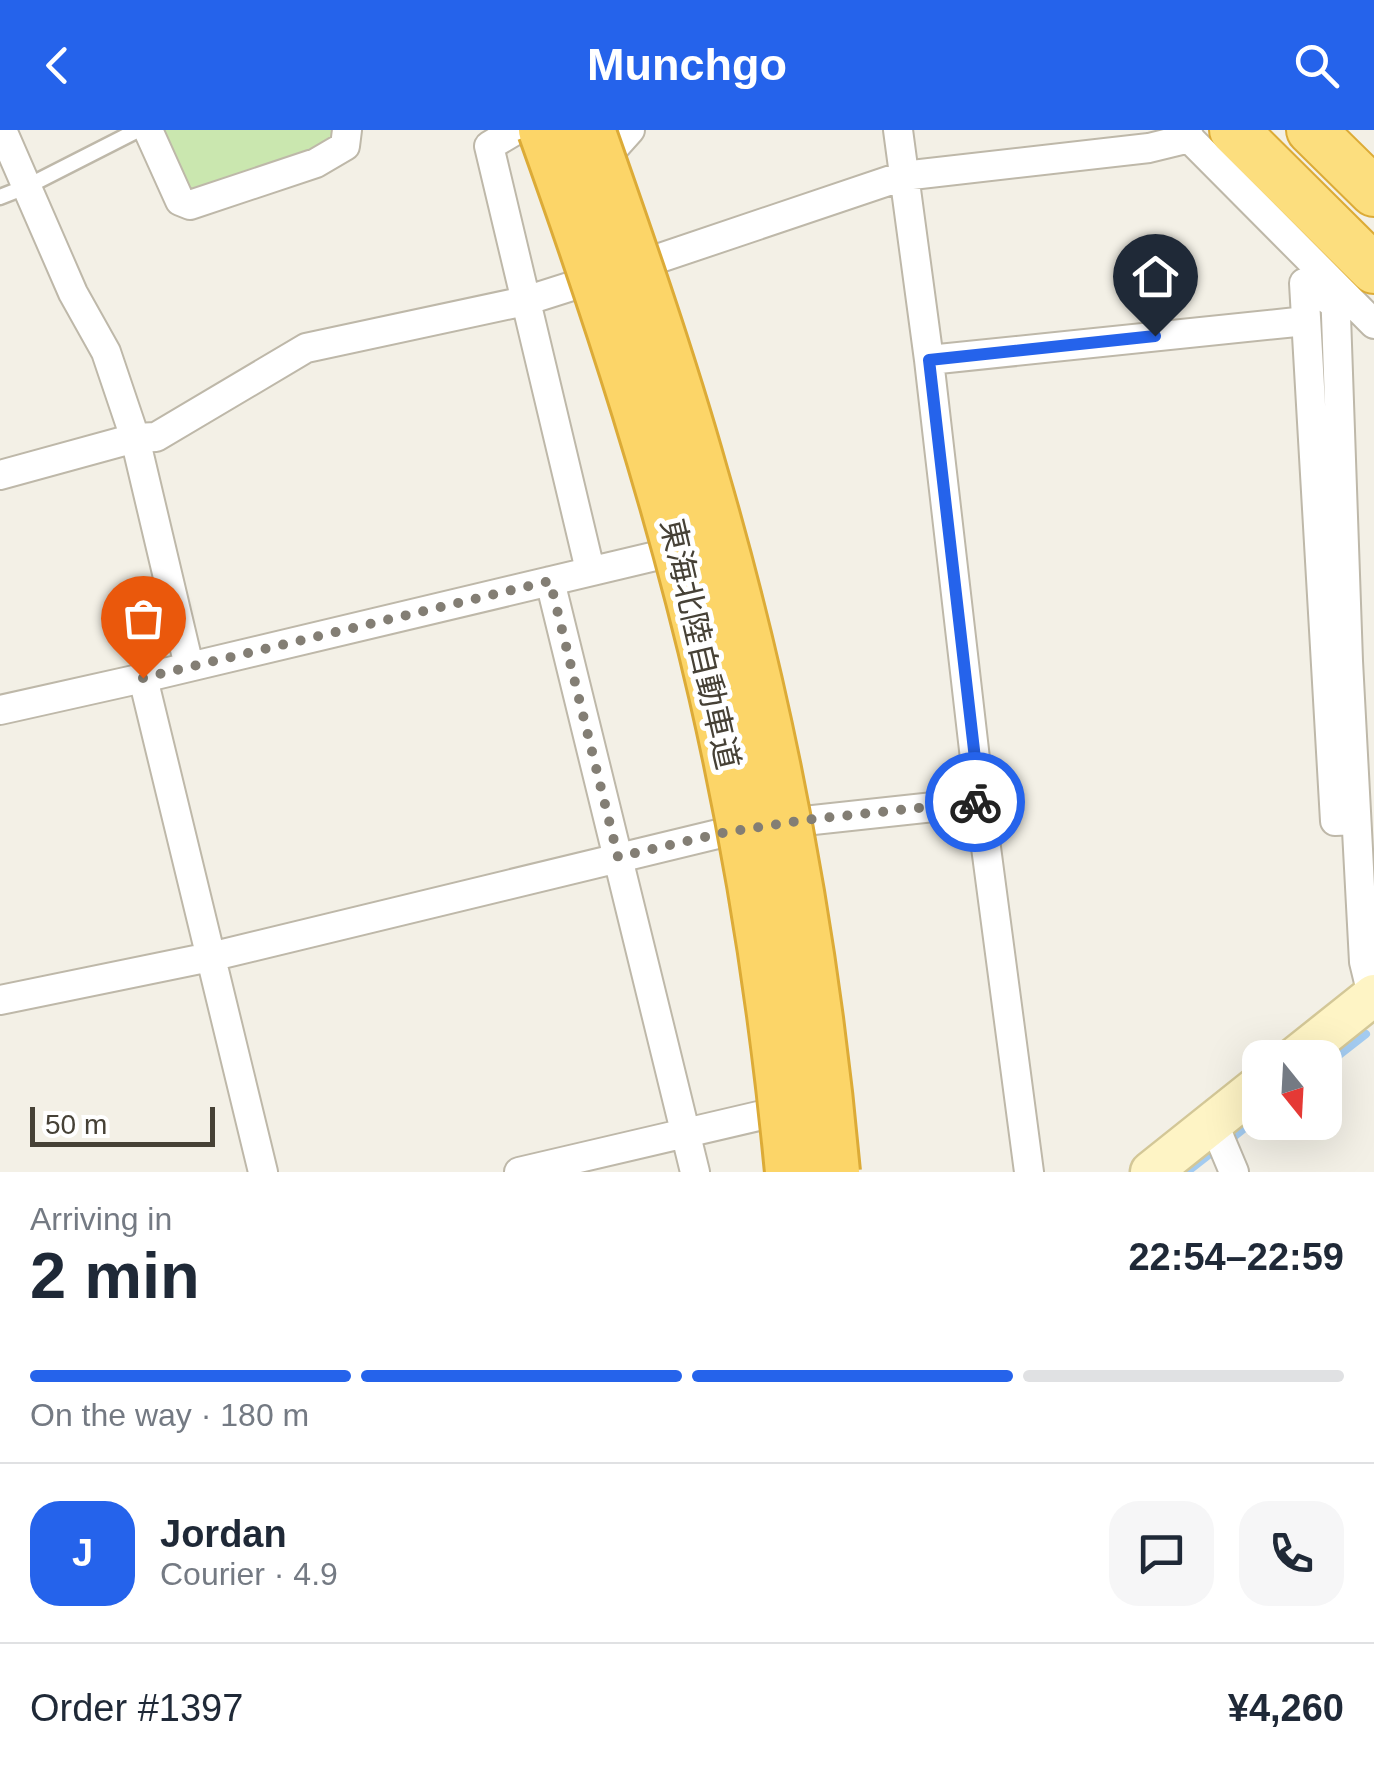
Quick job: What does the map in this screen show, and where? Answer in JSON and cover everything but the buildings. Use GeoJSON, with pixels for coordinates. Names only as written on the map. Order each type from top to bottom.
{"type":"FeatureCollection","features":[{"type":"Feature","properties":{"kind":"highway","name":"東海北陸自動車道"},"geometry":{"type":"LineString","coordinates":[[545,130],[604,296],[660,482],[716,695],[757,901],[785,1094],[792,1172]]}},
{"type":"Feature","properties":{"kind":"highway"},"geometry":{"type":"LineString","coordinates":[[1311,130],[1374,192]]}},
{"type":"Feature","properties":{"kind":"highway"},"geometry":{"type":"LineString","coordinates":[[1202,133],[1348,287]]}},
{"type":"Feature","properties":{"kind":"highway","name":"東海北陸自動車道"},"geometry":{"type":"LineString","coordinates":[[610,136],[644,290],[702,476],[752,672],[796,890],[826,1091],[833,1172]]}},
{"type":"Feature","properties":{"kind":"main road"},"geometry":{"type":"LineString","coordinates":[[1318,1040],[1373,998]]}},
{"type":"Feature","properties":{"kind":"main road"},"geometry":{"type":"LineString","coordinates":[[1151,1172],[1242,1099]]}},
{"type":"Feature","properties":{"kind":"street"},"geometry":{"type":"LineString","coordinates":[[2,130],[73,293],[106,352],[135,438],[188,666]]}},
{"type":"Feature","properties":{"kind":"street"},"geometry":{"type":"LineString","coordinates":[[148,130],[180,201],[190,205],[316,163],[344,146],[347,130]]}},
{"type":"Feature","properties":{"kind":"street"},"geometry":{"type":"LineString","coordinates":[[516,130],[489,146],[590,570]]}},
{"type":"Feature","properties":{"kind":"street"},"geometry":{"type":"LineString","coordinates":[[898,130],[1029,1172]]}},
{"type":"Feature","properties":{"kind":"street"},"geometry":{"type":"LineString","coordinates":[[1345,130],[1374,164]]}},
{"type":"Feature","properties":{"kind":"street"},"geometry":{"type":"LineString","coordinates":[[0,476],[135,438],[156,437],[306,348],[525,300],[903,176],[1149,148],[1202,133]]}},
{"type":"Feature","properties":{"kind":"street"},"geometry":{"type":"LineString","coordinates":[[1356,820],[1334,821],[1304,283],[1348,287],[1374,324]]}},
{"type":"Feature","properties":{"kind":"street"},"geometry":{"type":"LineString","coordinates":[[1348,287],[1348,661],[1364,962],[1373,998]]}},
{"type":"Feature","properties":{"kind":"street"},"geometry":{"type":"LineString","coordinates":[[929,360],[1306,321]]}},
{"type":"Feature","properties":{"kind":"street"},"geometry":{"type":"LineString","coordinates":[[0,710],[660,555]]}},
{"type":"Feature","properties":{"kind":"street"},"geometry":{"type":"LineString","coordinates":[[550,581],[695,1172]]}},
{"type":"Feature","properties":{"kind":"street"},"geometry":{"type":"LineString","coordinates":[[143,678],[262,1172]]}},
{"type":"Feature","properties":{"kind":"street"},"geometry":{"type":"LineString","coordinates":[[0,1000],[210,957],[738,830],[980,802]]}},
{"type":"Feature","properties":{"kind":"street"},"geometry":{"type":"LineString","coordinates":[[518,1172],[767,1114]]}},
{"type":"Feature","properties":{"kind":"street"},"geometry":{"type":"LineString","coordinates":[[1213,1122],[1234,1172]]}},
{"type":"Feature","properties":{"kind":"lane"},"geometry":{"type":"LineString","coordinates":[[0,198],[138,130]]}},
{"type":"Feature","properties":{"kind":"green space"},"geometry":{"type":"Polygon","coordinates":[[[151,130],[347,130],[347,148],[180,201],[151,130]]]}},
{"type":"Feature","properties":{"kind":"waterway"},"geometry":{"type":"LineString","coordinates":[[1342,1053],[1366,1034]]}},
{"type":"Feature","properties":{"kind":"waterway"},"geometry":{"type":"LineString","coordinates":[[1235,1136],[1242,1130]]}},
{"type":"Feature","properties":{"kind":"waterway"},"geometry":{"type":"LineString","coordinates":[[1187,1172],[1215,1150]]}},
{"type":"Feature","properties":{"kind":"way so far"},"geometry":{"type":"LineString","coordinates":[[143,678],[550,581],[618,857],[722,833],[804,820],[975,802]]}},
{"type":"Feature","properties":{"kind":"route"},"geometry":{"type":"LineString","coordinates":[[975,802],[980,802],[929,360],[1155,336]]}}]}
